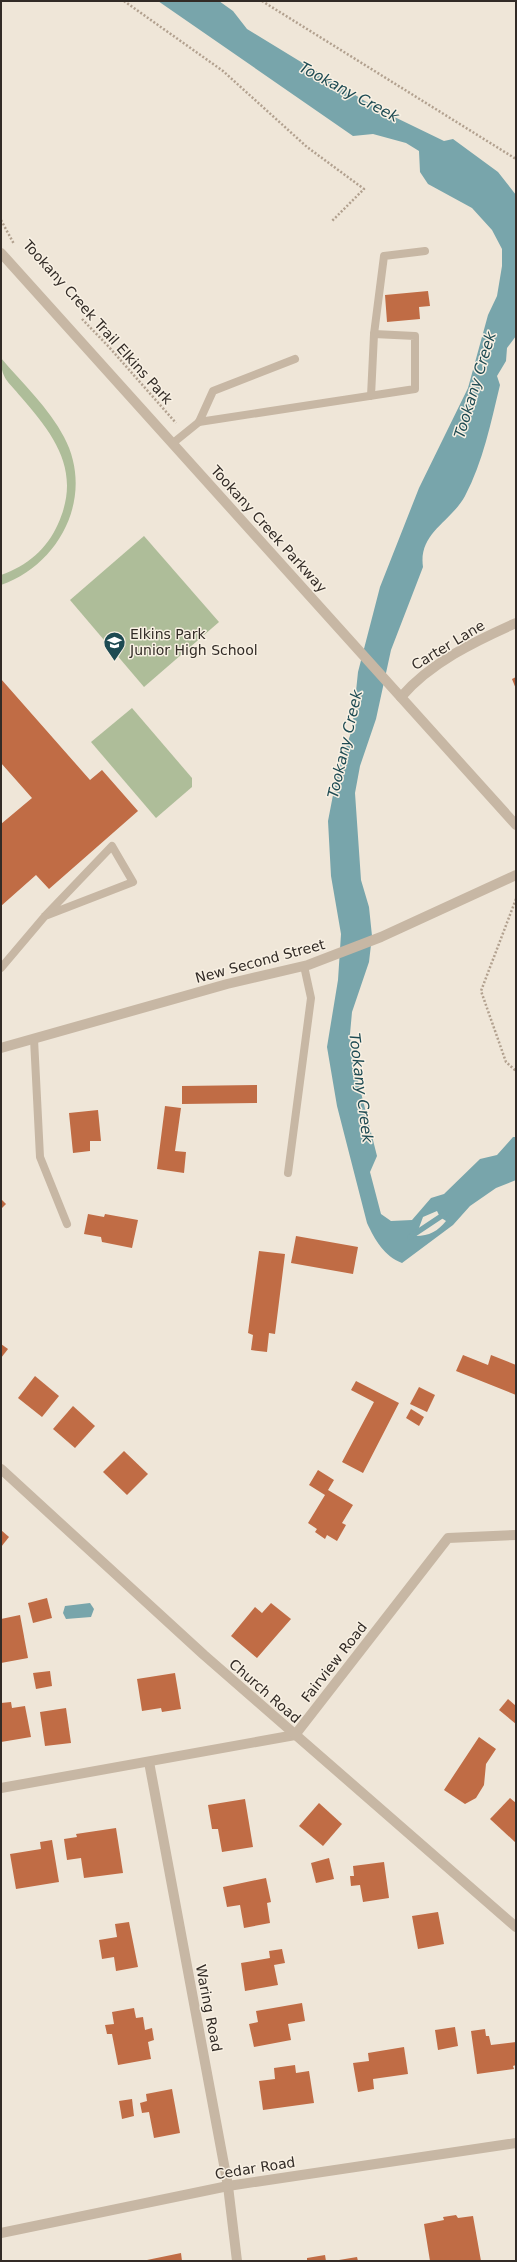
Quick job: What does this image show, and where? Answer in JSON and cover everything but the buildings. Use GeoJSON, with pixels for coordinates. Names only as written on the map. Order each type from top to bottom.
{"type":"FeatureCollection","features":[{"type":"Feature","properties":{"kind":"street","name":"Tookany Creek Parkway"},"geometry":{"type":"LineString","coordinates":[[1,253],[173,443],[391,688],[401,697],[516,825]]}},
{"type":"Feature","properties":{"kind":"street","name":"Carter Lane"},"geometry":{"type":"LineString","coordinates":[[401,697],[414,682],[445,661],[491,634],[516,623]]}},
{"type":"Feature","properties":{"kind":"street","name":"New Second Street"},"geometry":{"type":"LineString","coordinates":[[1,1048],[227,984],[306,966],[381,937],[516,875]]}},
{"type":"Feature","properties":{"kind":"street","name":"Church Road"},"geometry":{"type":"LineString","coordinates":[[1,1469],[198,1650],[516,1927]]}},
{"type":"Feature","properties":{"kind":"street","name":"Fairview Road"},"geometry":{"type":"LineString","coordinates":[[295,1735],[448,1538],[516,1535]]}},
{"type":"Feature","properties":{"kind":"street"},"geometry":{"type":"LineString","coordinates":[[1,1788],[295,1735]]}},
{"type":"Feature","properties":{"kind":"street","name":"Waring Road"},"geometry":{"type":"LineString","coordinates":[[149,1762],[228,2186],[237,2261]]}},
{"type":"Feature","properties":{"kind":"street","name":"Cedar Road"},"geometry":{"type":"LineString","coordinates":[[1,2233],[228,2186],[516,2143]]}},
{"type":"Feature","properties":{"kind":"lane"},"geometry":{"type":"LineString","coordinates":[[371,396],[374,334],[384,256],[425,251]]}},
{"type":"Feature","properties":{"kind":"lane"},"geometry":{"type":"LineString","coordinates":[[199,422],[415,389],[415,336],[374,334]]}},
{"type":"Feature","properties":{"kind":"lane"},"geometry":{"type":"LineString","coordinates":[[173,443],[199,422],[213,391],[295,359]]}},
{"type":"Feature","properties":{"kind":"lane"},"geometry":{"type":"LineString","coordinates":[[1,968],[45,916],[112,846],[133,882],[45,916]]}},
{"type":"Feature","properties":{"kind":"lane"},"geometry":{"type":"LineString","coordinates":[[288,1173],[311,998],[306,966]]}},
{"type":"Feature","properties":{"kind":"lane"},"geometry":{"type":"LineString","coordinates":[[34,1039],[40,1158],[67,1224]]}},
{"type":"Feature","properties":{"kind":"path"},"geometry":{"type":"LineString","coordinates":[[124,1],[224,71],[307,147],[364,189],[332,221]]}},
{"type":"Feature","properties":{"kind":"path"},"geometry":{"type":"LineString","coordinates":[[262,1],[516,159]]}},
{"type":"Feature","properties":{"kind":"path","name":"Tookany Creek Trail Elkins Park"},"geometry":{"type":"LineString","coordinates":[[1,220],[15,247]]}},
{"type":"Feature","properties":{"kind":"path","name":"Tookany Creek Trail Elkins Park"},"geometry":{"type":"LineString","coordinates":[[81,318],[109,347],[185,434]]}},
{"type":"Feature","properties":{"kind":"path"},"geometry":{"type":"LineString","coordinates":[[516,899],[480,991],[506,1062],[516,1071]]}},
{"type":"Feature","properties":{"kind":"green space"},"geometry":{"type":"Polygon","coordinates":[[[1,358],[43,406],[58,426],[73,459],[76,482],[74,504],[67,525],[55,544],[41,561],[22,575],[1,585],[1,575],[28,562],[48,541],[58,524],[65,505],[67,487],[66,471],[54,440],[33,411],[6,379],[2,371],[1,358]]]}},
{"type":"Feature","properties":{"kind":"green space"},"geometry":{"type":"Polygon","coordinates":[[[144,536],[219,622],[144,687],[70,600],[144,536]]]}},
{"type":"Feature","properties":{"kind":"green space"},"geometry":{"type":"Polygon","coordinates":[[[132,708],[192,778],[192,787],[156,818],[91,742],[132,708]]]}},
{"type":"Feature","properties":{"kind":"water"},"geometry":{"type":"Polygon","coordinates":[[[158,1],[219,1],[233,11],[247,29],[378,109],[444,141],[453,139],[498,172],[516,195],[516,336],[507,348],[506,361],[497,376],[500,385],[486,442],[477,470],[465,496],[459,505],[430,536],[425,545],[423,567],[391,650],[376,719],[360,766],[355,793],[361,880],[369,907],[372,936],[369,962],[352,1012],[350,1034],[352,1057],[377,1156],[370,1172],[381,1214],[391,1221],[412,1220],[431,1198],[444,1194],[480,1159],[497,1155],[513,1137],[516,1137],[516,1180],[496,1188],[470,1206],[453,1225],[402,1263],[385,1252],[373,1235],[367,1223],[337,1106],[327,1047],[338,980],[341,934],[331,876],[328,821],[338,769],[352,730],[358,672],[380,587],[419,488],[468,388],[488,315],[497,296],[502,266],[502,249],[492,230],[472,208],[428,184],[420,172],[419,151],[406,143],[373,134],[353,136],[158,1]],[[437,1211],[423,1217],[416,1236],[429,1234],[440,1228],[446,1221],[440,1217],[437,1211]]]}},
{"type":"Feature","properties":{"kind":"water"},"geometry":{"type":"Polygon","coordinates":[[[90,1603],[94,1609],[91,1617],[66,1619],[63,1613],[65,1606],[90,1603]]]}},
{"type":"Feature","properties":{"kind":"waterway","name":"Tookany Creek"},"geometry":{"type":"LineString","coordinates":[[410,1237],[446,1213]]}},
{"type":"Feature","properties":{"kind":"place","name":"Elkins Park Junior High School"},"geometry":{"type":"Point","coordinates":[115,662]}}]}
